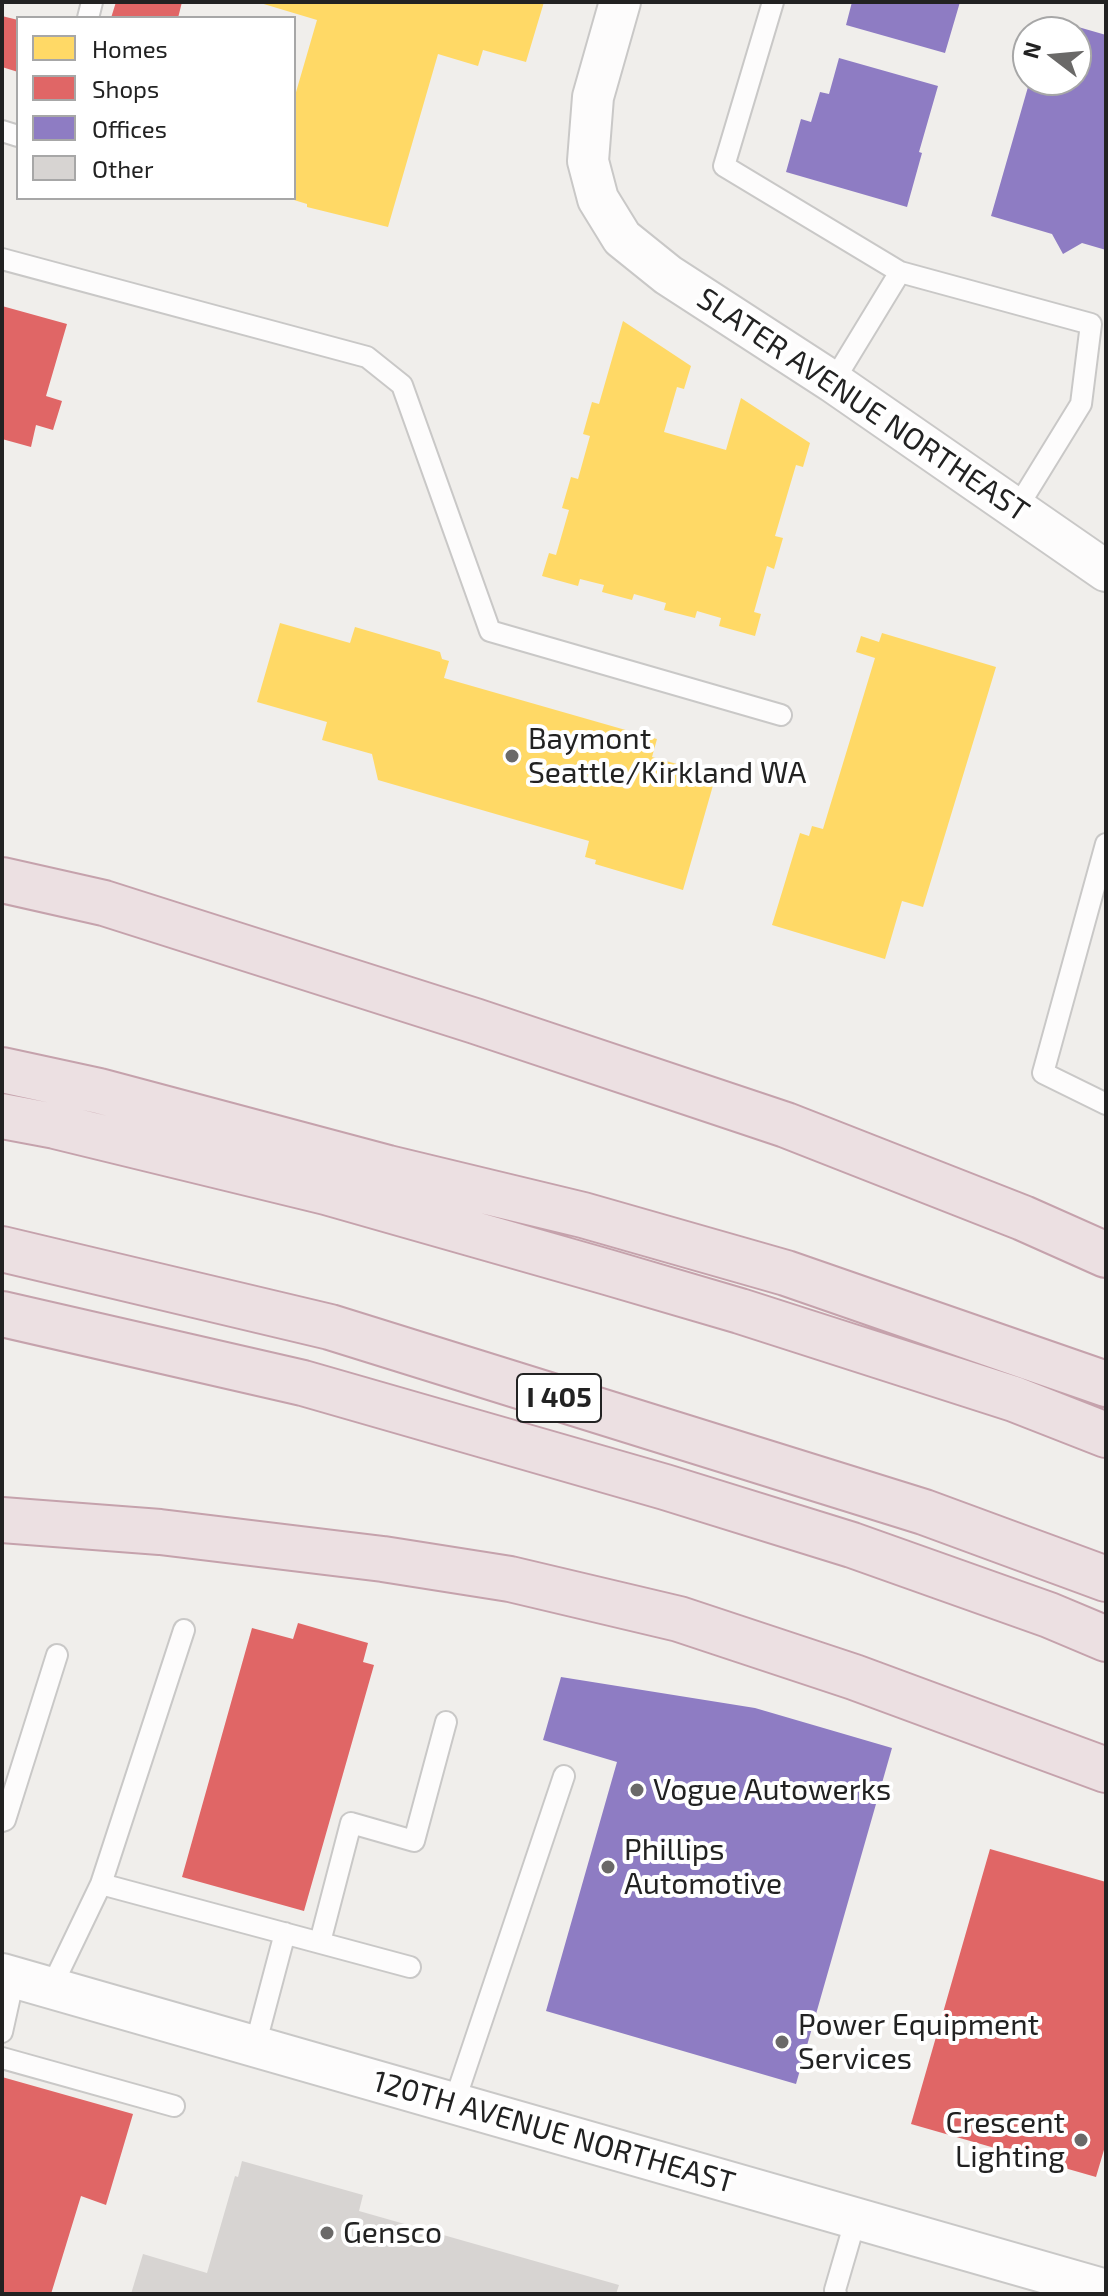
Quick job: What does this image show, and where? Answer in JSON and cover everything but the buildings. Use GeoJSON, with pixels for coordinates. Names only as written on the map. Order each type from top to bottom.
{"type":"FeatureCollection","features":[{"type":"Feature","properties":{"kind":"highway"},"geometry":{"type":"LineString","coordinates":[[2,852],[104,903]]}},
{"type":"Feature","properties":{"kind":"highway"},"geometry":{"type":"LineString","coordinates":[[2,880],[104,903],[475,1021],[786,1125],[1023,1218],[1106,1255]]}},
{"type":"Feature","properties":{"kind":"highway"},"geometry":{"type":"LineString","coordinates":[[2,1070],[99,1091],[388,1168],[583,1215],[771,1269],[1106,1384]]}},
{"type":"Feature","properties":{"kind":"highway"},"geometry":{"type":"LineString","coordinates":[[2,1116],[326,1192],[607,1272],[1014,1399],[1106,1435]]}},
{"type":"Feature","properties":{"kind":"highway","name":"I 405"},"geometry":{"type":"LineString","coordinates":[[2,1249],[330,1327],[924,1512],[1106,1579]]}},
{"type":"Feature","properties":{"kind":"highway","name":"I 405"},"geometry":{"type":"LineString","coordinates":[[2,1314],[303,1383],[665,1487],[852,1545],[1049,1615],[1106,1639]]}},
{"type":"Feature","properties":{"kind":"highway"},"geometry":{"type":"LineString","coordinates":[[2,1520],[160,1532],[383,1559],[510,1579],[679,1619],[854,1677],[1106,1770]]}},
{"type":"Feature","properties":{"kind":"street","name":"SLATER AVENUE NORTHEAST"},"geometry":{"type":"LineString","coordinates":[[620,2],[593,97],[588,161],[598,199],[622,238],[668,275],[833,382],[1106,571]]}},
{"type":"Feature","properties":{"kind":"street","name":"120TH AVENUE NORTHEAST"},"geometry":{"type":"LineString","coordinates":[[22,1980],[1106,2290]]}},
{"type":"Feature","properties":{"kind":"lane"},"geometry":{"type":"LineString","coordinates":[[773,2],[724,166],[900,272],[1091,324],[1081,404],[1017,508]]}},
{"type":"Feature","properties":{"kind":"lane"},"geometry":{"type":"LineString","coordinates":[[2,259],[367,357],[402,385],[490,631],[781,715]]}},
{"type":"Feature","properties":{"kind":"lane"},"geometry":{"type":"LineString","coordinates":[[833,382],[900,272]]}},
{"type":"Feature","properties":{"kind":"lane"},"geometry":{"type":"LineString","coordinates":[[1106,844],[1043,1073],[1106,1104]]}},
{"type":"Feature","properties":{"kind":"lane"},"geometry":{"type":"LineString","coordinates":[[2,2032],[22,1980],[101,1884],[184,1630]]}},
{"type":"Feature","properties":{"kind":"lane"},"geometry":{"type":"LineString","coordinates":[[2,1821],[5,1820],[57,1655]]}},
{"type":"Feature","properties":{"kind":"lane"},"geometry":{"type":"LineString","coordinates":[[320,1942],[351,1823],[414,1841],[446,1722]]}},
{"type":"Feature","properties":{"kind":"lane"},"geometry":{"type":"LineString","coordinates":[[454,2103],[564,1776]]}},
{"type":"Feature","properties":{"kind":"lane"},"geometry":{"type":"LineString","coordinates":[[101,1884],[410,1967]]}},
{"type":"Feature","properties":{"kind":"lane"},"geometry":{"type":"LineString","coordinates":[[255,2046],[285,1933]]}},
{"type":"Feature","properties":{"kind":"lane"},"geometry":{"type":"LineString","coordinates":[[2,2058],[174,2106]]}},
{"type":"Feature","properties":{"kind":"lane"},"geometry":{"type":"LineString","coordinates":[[836,2294],[856,2218]]}},
{"type":"Feature","properties":{"kind":"place","name":"Baymont Seattle/Kirkland WA"},"geometry":{"type":"Point","coordinates":[512,756]}},
{"type":"Feature","properties":{"kind":"place","name":"Vogue Autowerks"},"geometry":{"type":"Point","coordinates":[637,1790]}},
{"type":"Feature","properties":{"kind":"place","name":"Phillips Automotive"},"geometry":{"type":"Point","coordinates":[608,1867]}},
{"type":"Feature","properties":{"kind":"place","name":"Power Equipment Services"},"geometry":{"type":"Point","coordinates":[782,2042]}},
{"type":"Feature","properties":{"kind":"place","name":"Crescent Lighting"},"geometry":{"type":"Point","coordinates":[1081,2140]}},
{"type":"Feature","properties":{"kind":"place","name":"Gensco"},"geometry":{"type":"Point","coordinates":[327,2233]}}]}
